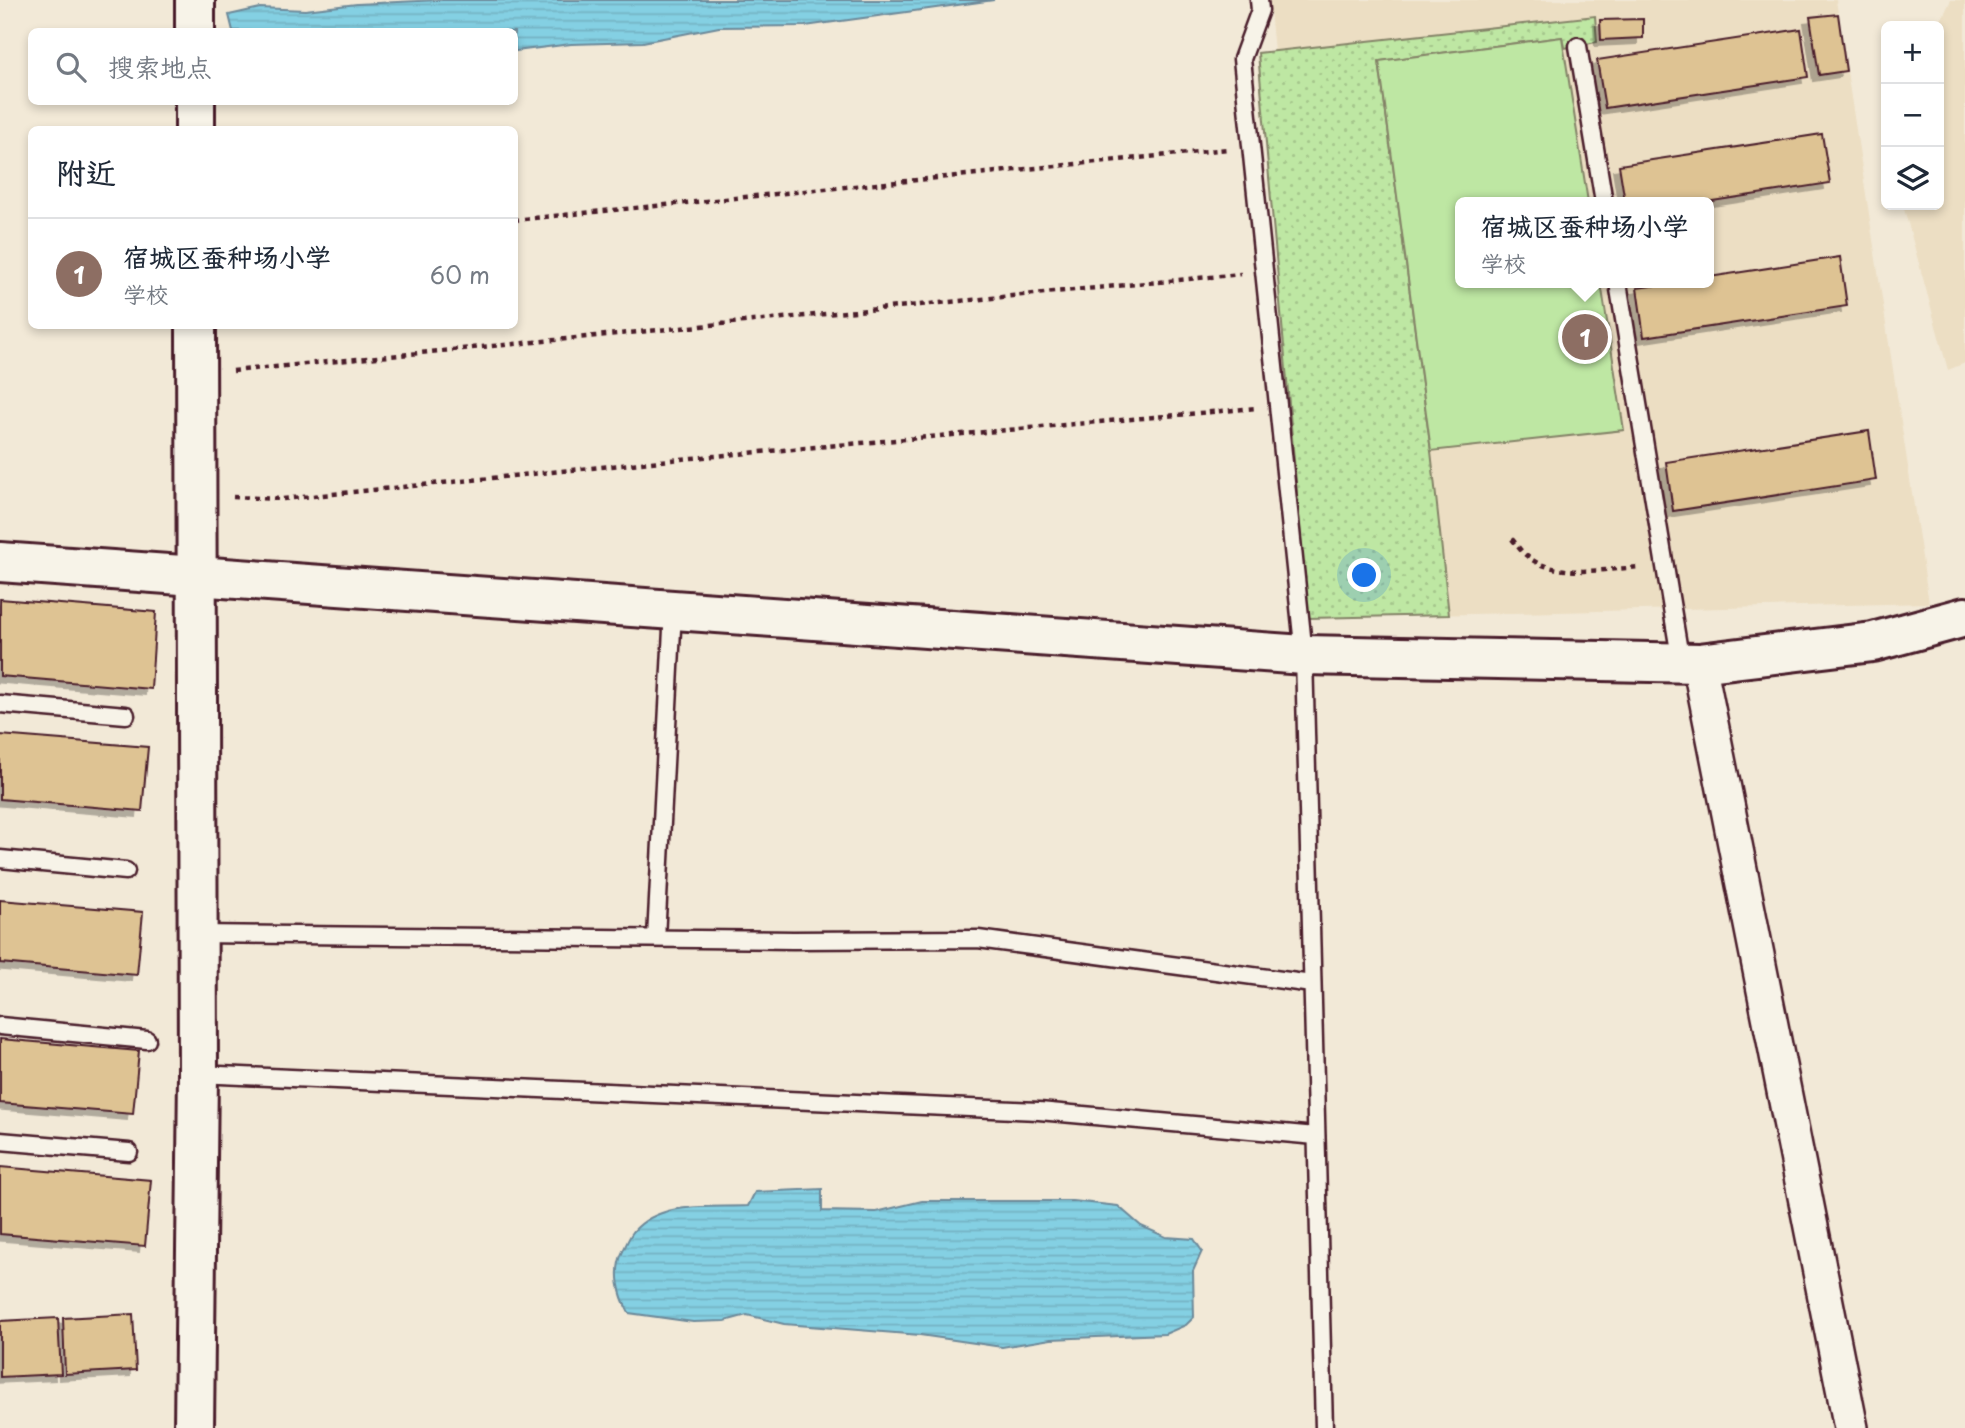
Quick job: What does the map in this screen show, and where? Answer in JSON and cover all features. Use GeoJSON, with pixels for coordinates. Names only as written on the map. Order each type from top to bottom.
{"type":"FeatureCollection","features":[{"type":"Feature","properties":{"kind":"street"},"geometry":{"type":"LineString","coordinates":[[195,0],[195,28]]}},
{"type":"Feature","properties":{"kind":"street"},"geometry":{"type":"LineString","coordinates":[[195,105],[195,126]]}},
{"type":"Feature","properties":{"kind":"street"},"geometry":{"type":"LineString","coordinates":[[194,1428],[198,1074],[197,329]]}},
{"type":"Feature","properties":{"kind":"street"},"geometry":{"type":"LineString","coordinates":[[0,562],[1304,655],[1690,663],[1873,642],[1965,617]]}},
{"type":"Feature","properties":{"kind":"street"},"geometry":{"type":"LineString","coordinates":[[1690,663],[1851,1428]]}},
{"type":"Feature","properties":{"kind":"lane"},"geometry":{"type":"LineString","coordinates":[[1259,0],[1260,10],[1241,59],[1304,655],[1324,1428]]}},
{"type":"Feature","properties":{"kind":"lane"},"geometry":{"type":"LineString","coordinates":[[1578,46],[1603,197]]}},
{"type":"Feature","properties":{"kind":"lane"},"geometry":{"type":"LineString","coordinates":[[1619,288],[1665,566],[1690,663]]}},
{"type":"Feature","properties":{"kind":"lane"},"geometry":{"type":"LineString","coordinates":[[656,938],[673,610]]}},
{"type":"Feature","properties":{"kind":"lane"},"geometry":{"type":"LineString","coordinates":[[0,705],[125,715]]}},
{"type":"Feature","properties":{"kind":"lane"},"geometry":{"type":"LineString","coordinates":[[0,859],[125,871]]}},
{"type":"Feature","properties":{"kind":"lane"},"geometry":{"type":"LineString","coordinates":[[198,934],[978,939],[1312,984]]}},
{"type":"Feature","properties":{"kind":"lane"},"geometry":{"type":"LineString","coordinates":[[0,1026],[147,1040]]}},
{"type":"Feature","properties":{"kind":"lane"},"geometry":{"type":"LineString","coordinates":[[198,1074],[1039,1111],[1316,1136]]}},
{"type":"Feature","properties":{"kind":"lane"},"geometry":{"type":"LineString","coordinates":[[0,1141],[129,1152]]}},
{"type":"Feature","properties":{"kind":"path"},"geometry":{"type":"LineString","coordinates":[[518,220],[1251,147]]}},
{"type":"Feature","properties":{"kind":"path"},"geometry":{"type":"LineString","coordinates":[[197,375],[1264,271]]}},
{"type":"Feature","properties":{"kind":"path"},"geometry":{"type":"LineString","coordinates":[[198,495],[282,499],[678,459],[1278,406]]}},
{"type":"Feature","properties":{"kind":"path"},"geometry":{"type":"LineString","coordinates":[[1512,540],[1528,557],[1546,566],[1575,571],[1665,566]]}},
{"type":"Feature","properties":{"kind":"shaded area"},"geometry":{"type":"Polygon","coordinates":[[[1269,0],[1836,0],[1929,603],[1308,618],[1258,53],[1274,51],[1269,0]]]}},
{"type":"Feature","properties":{"kind":"shaded area"},"geometry":{"type":"Polygon","coordinates":[[[1951,0],[1965,0],[1965,363],[1948,370],[1904,210],[1944,210],[1944,21],[1940,21],[1951,0]]]}},
{"type":"Feature","properties":{"kind":"green space"},"geometry":{"type":"Polygon","coordinates":[[[1595,16],[1597,42],[1564,48],[1562,37],[1379,61],[1431,451],[1449,615],[1308,618],[1258,53],[1595,16]]]}},
{"type":"Feature","properties":{"kind":"green space"},"geometry":{"type":"Polygon","coordinates":[[[1562,37],[1587,197],[1455,197],[1455,288],[1602,288],[1624,430],[1431,451],[1379,61],[1562,37]]]}},
{"type":"Feature","properties":{"kind":"water"},"geometry":{"type":"Polygon","coordinates":[[[438,0],[994,0],[805,26],[719,27],[643,42],[571,44],[518,51],[518,28],[232,28],[229,15],[260,8],[305,10],[438,0]]]}},
{"type":"Feature","properties":{"kind":"water"},"geometry":{"type":"Polygon","coordinates":[[[822,1189],[822,1211],[876,1212],[922,1201],[1073,1201],[1118,1206],[1141,1226],[1166,1237],[1194,1239],[1202,1251],[1193,1271],[1194,1317],[1186,1325],[1165,1334],[1051,1339],[1002,1347],[920,1335],[784,1324],[747,1315],[725,1321],[693,1322],[629,1313],[620,1291],[618,1267],[630,1236],[644,1222],[671,1210],[748,1206],[755,1192],[822,1189]]]}},
{"type":"Feature","properties":{"kind":"building"},"geometry":{"type":"Polygon","coordinates":[[[1838,14],[1846,71],[1819,75],[1810,17],[1838,14]]]}},
{"type":"Feature","properties":{"kind":"building"},"geometry":{"type":"Polygon","coordinates":[[[1643,19],[1643,38],[1601,40],[1600,20],[1643,19]]]}},
{"type":"Feature","properties":{"kind":"building"},"geometry":{"type":"Polygon","coordinates":[[[1801,29],[1808,77],[1605,108],[1597,60],[1801,29]]]}},
{"type":"Feature","properties":{"kind":"building"},"geometry":{"type":"Polygon","coordinates":[[[1822,134],[1830,183],[1714,201],[1714,197],[1624,197],[1619,165],[1822,134]]]}},
{"type":"Feature","properties":{"kind":"building"},"geometry":{"type":"Polygon","coordinates":[[[1840,257],[1847,306],[1644,337],[1637,288],[1714,288],[1714,276],[1840,257]]]}},
{"type":"Feature","properties":{"kind":"building"},"geometry":{"type":"Polygon","coordinates":[[[1869,431],[1876,480],[1673,511],[1666,462],[1869,431]]]}},
{"type":"Feature","properties":{"kind":"building"},"geometry":{"type":"Polygon","coordinates":[[[0,599],[156,612],[151,689],[0,676],[0,599]]]}},
{"type":"Feature","properties":{"kind":"building"},"geometry":{"type":"Polygon","coordinates":[[[0,735],[148,747],[142,811],[0,799],[0,735]]]}},
{"type":"Feature","properties":{"kind":"building"},"geometry":{"type":"Polygon","coordinates":[[[0,900],[143,912],[137,975],[0,963],[0,900]]]}},
{"type":"Feature","properties":{"kind":"building"},"geometry":{"type":"Polygon","coordinates":[[[0,1039],[139,1051],[133,1114],[0,1103],[0,1039]]]}},
{"type":"Feature","properties":{"kind":"building"},"geometry":{"type":"Polygon","coordinates":[[[0,1167],[151,1180],[145,1246],[0,1234],[0,1167]]]}},
{"type":"Feature","properties":{"kind":"building"},"geometry":{"type":"Polygon","coordinates":[[[133,1314],[136,1370],[65,1374],[63,1318],[133,1314]]]}},
{"type":"Feature","properties":{"kind":"building"},"geometry":{"type":"Polygon","coordinates":[[[58,1318],[61,1374],[0,1377],[0,1321],[58,1318]]]}},
{"type":"Feature","properties":{"kind":"place","name":"宿城区蚕种场小学"},"geometry":{"type":"Point","coordinates":[1585,337]}}]}
